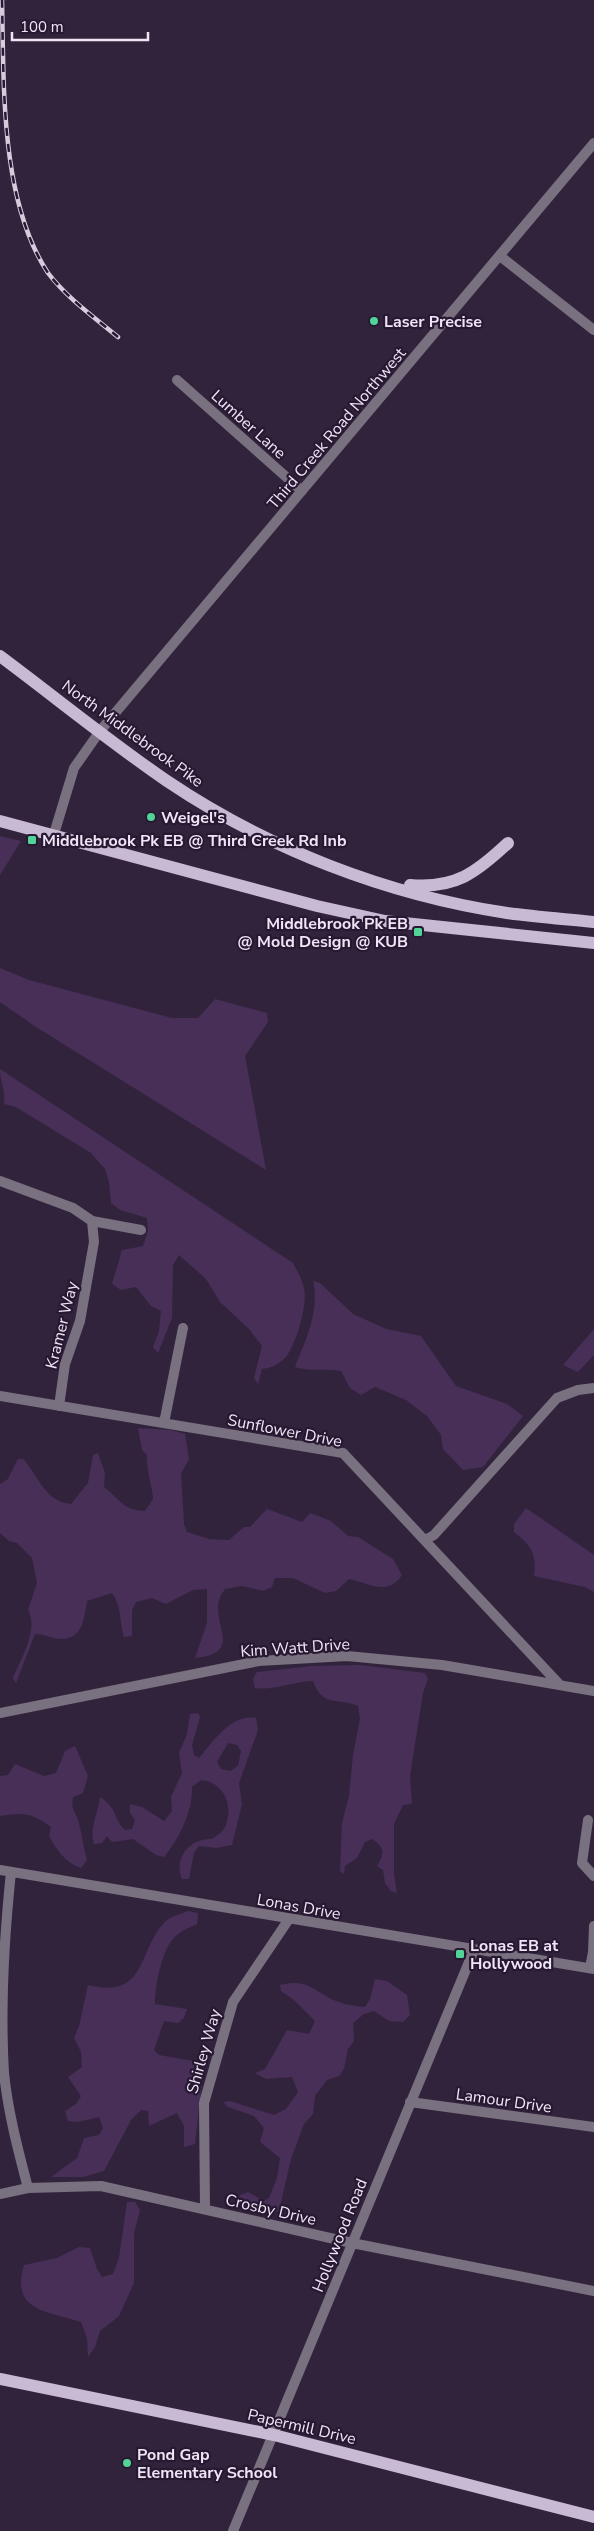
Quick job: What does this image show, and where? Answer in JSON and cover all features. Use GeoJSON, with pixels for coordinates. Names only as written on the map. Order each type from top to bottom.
{"type":"FeatureCollection","features":[{"type":"Feature","properties":{"kind":"main road","name":"North Middlebrook Pike"},"geometry":{"type":"LineString","coordinates":[[0,656],[168,781],[283,846],[346,872],[417,894],[507,913],[594,922]]}},
{"type":"Feature","properties":{"kind":"main road"},"geometry":{"type":"LineString","coordinates":[[0,821],[319,906],[386,920],[494,934],[594,942]]}},
{"type":"Feature","properties":{"kind":"main road"},"geometry":{"type":"LineString","coordinates":[[381,883],[425,887],[447,884],[470,876],[508,843]]}},
{"type":"Feature","properties":{"kind":"main road","name":"Papermill Drive"},"geometry":{"type":"LineString","coordinates":[[0,2379],[274,2435],[594,2518]]}},
{"type":"Feature","properties":{"kind":"street","name":"Third Creek Road Northwest"},"geometry":{"type":"LineString","coordinates":[[54,834],[74,768],[100,730],[594,144]]}},
{"type":"Feature","properties":{"kind":"street"},"geometry":{"type":"LineString","coordinates":[[500,256],[594,330]]}},
{"type":"Feature","properties":{"kind":"street","name":"Lumber Lane"},"geometry":{"type":"LineString","coordinates":[[177,380],[302,491]]}},
{"type":"Feature","properties":{"kind":"street"},"geometry":{"type":"LineString","coordinates":[[0,1181],[73,1208],[92,1221],[141,1230]]}},
{"type":"Feature","properties":{"kind":"street","name":"Kramer Way"},"geometry":{"type":"LineString","coordinates":[[58,1406],[65,1364],[80,1321],[94,1242],[92,1221]]}},
{"type":"Feature","properties":{"kind":"street"},"geometry":{"type":"LineString","coordinates":[[164,1423],[183,1328]]}},
{"type":"Feature","properties":{"kind":"street"},"geometry":{"type":"LineString","coordinates":[[425,1540],[434,1534],[556,1398],[578,1390],[594,1388]]}},
{"type":"Feature","properties":{"kind":"street","name":"Sunflower Drive"},"geometry":{"type":"LineString","coordinates":[[0,1396],[344,1453],[559,1684]]}},
{"type":"Feature","properties":{"kind":"street","name":"Kim Watt Drive"},"geometry":{"type":"LineString","coordinates":[[0,1713],[259,1661],[347,1656],[442,1665],[594,1691]]}},
{"type":"Feature","properties":{"kind":"street"},"geometry":{"type":"LineString","coordinates":[[588,1820],[582,1863],[594,1876]]}},
{"type":"Feature","properties":{"kind":"street","name":"Lonas Drive"},"geometry":{"type":"LineString","coordinates":[[0,1870],[474,1950],[592,1968]]}},
{"type":"Feature","properties":{"kind":"street"},"geometry":{"type":"LineString","coordinates":[[11,1872],[1,1967],[0,2018],[8,2108],[28,2188]]}},
{"type":"Feature","properties":{"kind":"street","name":"Shirley Way"},"geometry":{"type":"LineString","coordinates":[[205,2209],[204,2103],[233,2002],[289,1919]]}},
{"type":"Feature","properties":{"kind":"street"},"geometry":{"type":"LineString","coordinates":[[592,1968],[594,1926]]}},
{"type":"Feature","properties":{"kind":"street","name":"Hollywood Road"},"geometry":{"type":"LineString","coordinates":[[233,2531],[474,1950]]}},
{"type":"Feature","properties":{"kind":"street","name":"Lamour Drive"},"geometry":{"type":"LineString","coordinates":[[410,2102],[594,2127]]}},
{"type":"Feature","properties":{"kind":"street","name":"Crosby Drive"},"geometry":{"type":"LineString","coordinates":[[0,2194],[28,2188],[101,2186],[352,2243],[594,2291]]}},
{"type":"Feature","properties":{"kind":"shaded area"},"geometry":{"type":"Polygon","coordinates":[[[0,836],[21,841],[0,875],[0,836]]]}},
{"type":"Feature","properties":{"kind":"shaded area"},"geometry":{"type":"Polygon","coordinates":[[[0,968],[29,980],[172,1018],[198,1018],[215,999],[267,1013],[268,1022],[245,1056],[266,1170],[36,1027],[0,1002],[0,968]]]}},
{"type":"Feature","properties":{"kind":"shaded area"},"geometry":{"type":"Polygon","coordinates":[[[0,1069],[293,1263],[301,1278],[305,1295],[301,1322],[288,1354],[276,1365],[262,1369],[258,1384],[254,1378],[262,1346],[249,1329],[220,1302],[206,1279],[179,1255],[173,1265],[172,1318],[158,1353],[153,1347],[159,1331],[161,1311],[151,1306],[136,1287],[121,1290],[112,1284],[122,1250],[143,1246],[148,1231],[147,1218],[120,1210],[111,1203],[109,1182],[105,1169],[91,1153],[16,1107],[4,1104],[0,1069]]]}},
{"type":"Feature","properties":{"kind":"shaded area"},"geometry":{"type":"Polygon","coordinates":[[[313,1281],[320,1283],[353,1314],[386,1329],[421,1336],[456,1386],[507,1404],[523,1416],[483,1467],[463,1470],[443,1449],[441,1435],[427,1416],[406,1400],[375,1387],[361,1395],[350,1388],[341,1371],[295,1367],[311,1325],[315,1303],[313,1281]]]}},
{"type":"Feature","properties":{"kind":"shaded area"},"geometry":{"type":"Polygon","coordinates":[[[594,1329],[594,1355],[578,1372],[563,1365],[594,1329]]]}},
{"type":"Feature","properties":{"kind":"shaded area"},"geometry":{"type":"Polygon","coordinates":[[[138,1428],[171,1430],[185,1434],[189,1459],[181,1474],[184,1524],[187,1532],[209,1539],[229,1540],[244,1527],[250,1527],[267,1509],[302,1522],[310,1513],[331,1521],[348,1536],[358,1537],[393,1559],[402,1575],[396,1582],[384,1587],[349,1579],[336,1591],[325,1593],[293,1578],[275,1578],[272,1587],[263,1591],[242,1586],[225,1589],[219,1599],[218,1609],[223,1636],[222,1644],[218,1650],[210,1655],[195,1658],[207,1623],[207,1589],[193,1590],[166,1604],[152,1598],[136,1602],[132,1610],[132,1636],[124,1637],[119,1609],[112,1593],[87,1601],[82,1626],[75,1635],[62,1639],[35,1634],[16,1683],[13,1678],[28,1644],[31,1618],[28,1610],[37,1583],[32,1558],[17,1543],[9,1541],[0,1533],[0,1484],[8,1479],[18,1459],[23,1459],[48,1493],[62,1502],[71,1504],[88,1483],[93,1455],[98,1453],[105,1473],[104,1487],[122,1504],[131,1509],[145,1511],[153,1499],[147,1455],[142,1450],[138,1428]]]}},
{"type":"Feature","properties":{"kind":"shaded area"},"geometry":{"type":"Polygon","coordinates":[[[526,1508],[594,1555],[594,1592],[585,1587],[534,1576],[535,1562],[532,1551],[525,1541],[514,1532],[514,1524],[526,1508]]]}},
{"type":"Feature","properties":{"kind":"shaded area"},"geometry":{"type":"Polygon","coordinates":[[[360,1665],[425,1673],[428,1679],[423,1693],[410,1776],[412,1804],[403,1805],[394,1824],[394,1875],[397,1893],[391,1891],[385,1883],[383,1870],[377,1866],[382,1851],[379,1845],[372,1839],[365,1842],[357,1858],[345,1866],[344,1874],[340,1871],[342,1823],[349,1796],[353,1755],[360,1719],[358,1706],[326,1698],[321,1695],[313,1681],[262,1689],[255,1688],[253,1679],[257,1672],[311,1666],[360,1665]]]}},
{"type":"Feature","properties":{"kind":"shaded area"},"geometry":{"type":"Polygon","coordinates":[[[198,1713],[200,1717],[192,1745],[194,1755],[199,1758],[223,1730],[239,1720],[256,1718],[258,1730],[239,1783],[242,1804],[232,1845],[216,1848],[199,1846],[194,1853],[189,1879],[182,1879],[180,1864],[185,1851],[197,1842],[212,1839],[224,1829],[227,1821],[228,1805],[226,1797],[222,1791],[209,1782],[201,1780],[192,1787],[188,1815],[175,1842],[164,1857],[156,1855],[133,1839],[112,1842],[107,1836],[102,1843],[94,1844],[93,1832],[100,1797],[110,1806],[125,1830],[132,1829],[135,1820],[130,1813],[130,1804],[142,1807],[164,1821],[172,1811],[171,1797],[182,1773],[179,1753],[187,1734],[190,1714],[198,1713]],[[228,1743],[217,1762],[221,1769],[230,1771],[238,1766],[241,1751],[237,1745],[228,1743]]]}},
{"type":"Feature","properties":{"kind":"shaded area"},"geometry":{"type":"Polygon","coordinates":[[[75,1746],[88,1776],[83,1793],[73,1797],[72,1801],[87,1860],[81,1868],[70,1863],[58,1851],[49,1836],[51,1827],[44,1822],[33,1816],[21,1814],[0,1816],[0,1776],[8,1775],[15,1764],[44,1776],[56,1773],[65,1751],[75,1746]]]}},
{"type":"Feature","properties":{"kind":"shaded area"},"geometry":{"type":"Polygon","coordinates":[[[188,1911],[198,1913],[197,1924],[178,1934],[169,1945],[160,1970],[155,2004],[187,2009],[184,2018],[178,2023],[164,2021],[154,2050],[159,2055],[204,2063],[195,2144],[184,2147],[184,2126],[177,2113],[149,2126],[148,2111],[141,2110],[131,2120],[104,2171],[83,2177],[51,2177],[77,2158],[84,2138],[99,2135],[103,2128],[99,2117],[78,2122],[68,2121],[65,2111],[76,2104],[81,2096],[68,2077],[82,2067],[81,2052],[74,2038],[79,2026],[88,1985],[108,1988],[122,1985],[132,1978],[139,1969],[157,1932],[166,1921],[188,1911]]]}},
{"type":"Feature","properties":{"kind":"shaded area"},"geometry":{"type":"Polygon","coordinates":[[[375,1979],[387,1981],[407,1995],[410,2015],[403,2022],[389,2021],[374,2011],[364,2014],[353,2023],[354,2041],[348,2049],[344,2069],[339,2076],[327,2080],[315,2096],[313,2114],[304,2124],[291,2159],[279,2211],[269,2213],[239,2198],[240,2195],[248,2192],[264,2201],[269,2198],[277,2178],[280,2158],[260,2142],[264,2128],[254,2116],[228,2107],[223,2102],[230,2101],[274,2115],[286,2109],[298,2092],[292,2077],[266,2079],[255,2073],[265,2069],[287,2030],[309,2034],[315,2021],[294,2000],[281,1991],[280,1985],[304,1984],[339,2002],[365,2007],[370,1999],[375,1979]]]}},
{"type":"Feature","properties":{"kind":"shaded area"},"geometry":{"type":"Polygon","coordinates":[[[127,2202],[135,2202],[140,2210],[134,2233],[134,2283],[119,2316],[100,2331],[95,2347],[88,2357],[87,2338],[81,2322],[34,2307],[27,2300],[22,2292],[21,2280],[24,2265],[57,2258],[79,2247],[90,2248],[97,2269],[102,2277],[113,2274],[119,2258],[127,2202]]]}},
{"type":"Feature","properties":{"kind":"railway"},"geometry":{"type":"LineString","coordinates":[[2,0],[3,69],[8,141],[13,177],[21,212],[32,244],[55,282],[90,315],[118,337]]}},
{"type":"Feature","properties":{"kind":"place","name":"Laser Precise"},"geometry":{"type":"Point","coordinates":[374,321]}},
{"type":"Feature","properties":{"kind":"place","name":"Weigel's"},"geometry":{"type":"Point","coordinates":[151,817]}},
{"type":"Feature","properties":{"kind":"place","name":"Middlebrook Pk EB @ Third Creek Rd Inb"},"geometry":{"type":"Point","coordinates":[32,840]}},
{"type":"Feature","properties":{"kind":"place","name":"Middlebrook Pk EB @ Mold Design @ KUB"},"geometry":{"type":"Point","coordinates":[418,932]}},
{"type":"Feature","properties":{"kind":"place","name":"Lonas EB at Hollywood"},"geometry":{"type":"Point","coordinates":[460,1954]}},
{"type":"Feature","properties":{"kind":"place","name":"Pond Gap Elementary School"},"geometry":{"type":"Point","coordinates":[127,2463]}}]}
